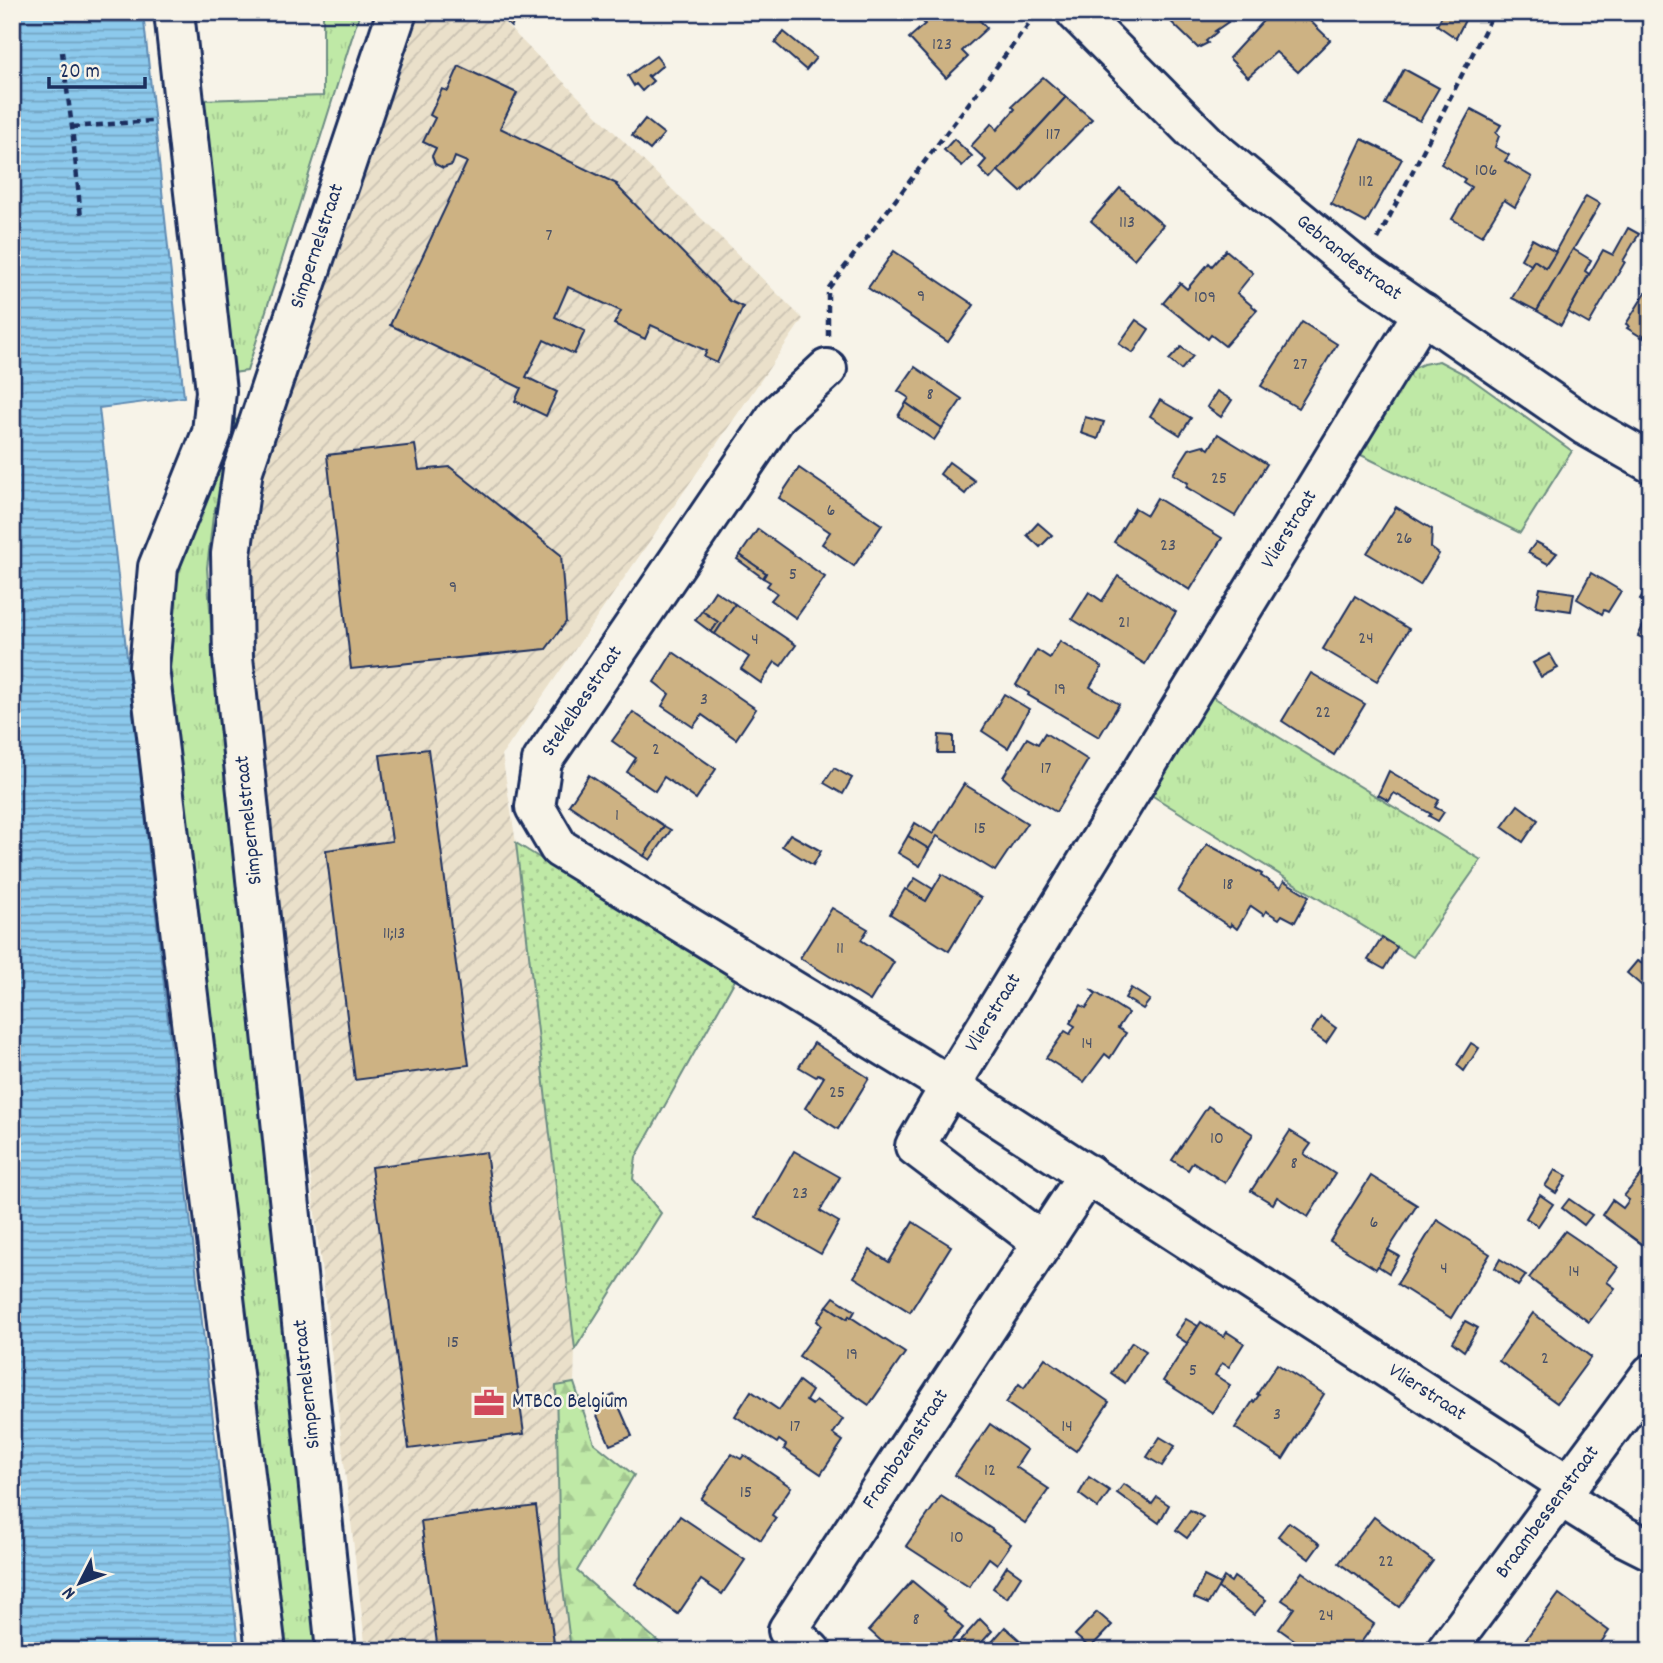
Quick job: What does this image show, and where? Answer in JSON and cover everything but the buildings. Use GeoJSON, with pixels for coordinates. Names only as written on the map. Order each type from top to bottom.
{"type":"FeatureCollection","features":[{"type":"Feature","properties":{"kind":"street"},"geometry":{"type":"LineString","coordinates":[[174,12],[216,391],[212,433],[158,567],[149,668],[266,1651]]}},
{"type":"Feature","properties":{"kind":"street","name":"Simpernelstraat"},"geometry":{"type":"LineString","coordinates":[[336,1651],[233,657],[231,554],[243,470],[397,12]]}},
{"type":"Feature","properties":{"kind":"street","name":"Gebrandestraat"},"geometry":{"type":"LineString","coordinates":[[1076,12],[1211,148],[1361,271],[1586,426],[1651,463]]}},
{"type":"Feature","properties":{"kind":"street","name":"Vlierstraat"},"geometry":{"type":"LineString","coordinates":[[1423,313],[950,1086],[1088,1174],[1566,1492],[1623,1536],[1651,1550]]}},
{"type":"Feature","properties":{"kind":"street","name":"Stekelbesstraat"},"geometry":{"type":"LineString","coordinates":[[827,369],[778,414],[542,761],[535,807],[559,848],[950,1086]]}},
{"type":"Feature","properties":{"kind":"street"},"geometry":{"type":"LineString","coordinates":[[950,1086],[915,1146],[1043,1243]]}},
{"type":"Feature","properties":{"kind":"street","name":"Frambozenstraat"},"geometry":{"type":"LineString","coordinates":[[811,1651],[788,1630],[1088,1174]]}},
{"type":"Feature","properties":{"kind":"street","name":"Braambessenstraat"},"geometry":{"type":"LineString","coordinates":[[1446,1651],[1651,1374]]}},
{"type":"Feature","properties":{"kind":"path"},"geometry":{"type":"LineString","coordinates":[[827,369],[828,289],[1038,12]]}},
{"type":"Feature","properties":{"kind":"path"},"geometry":{"type":"LineString","coordinates":[[1361,271],[1494,12]]}},
{"type":"Feature","properties":{"kind":"path"},"geometry":{"type":"LineString","coordinates":[[62,52],[81,218]]}},
{"type":"Feature","properties":{"kind":"path"},"geometry":{"type":"LineString","coordinates":[[72,127],[152,121]]}},
{"type":"Feature","properties":{"kind":"shaded area"},"geometry":{"type":"Polygon","coordinates":[[[415,12],[493,12],[803,319],[502,755],[516,843],[575,1349],[574,1383],[556,1386],[560,1563],[571,1651],[366,1651],[255,698],[247,610],[255,517],[273,433],[415,12]]]}},
{"type":"Feature","properties":{"kind":"green space"},"geometry":{"type":"Polygon","coordinates":[[[323,12],[360,12],[247,371],[232,373],[201,100],[323,96],[323,12]]]}},
{"type":"Feature","properties":{"kind":"green space"},"geometry":{"type":"Polygon","coordinates":[[[1439,361],[1466,375],[1572,451],[1520,533],[1355,452],[1408,371],[1439,361]]]}},
{"type":"Feature","properties":{"kind":"green space"},"geometry":{"type":"Polygon","coordinates":[[[234,418],[239,423],[213,516],[207,568],[217,707],[259,1048],[326,1651],[281,1651],[161,648],[170,580],[222,436],[234,418]]]}},
{"type":"Feature","properties":{"kind":"green space"},"geometry":{"type":"Polygon","coordinates":[[[1208,694],[1481,860],[1413,957],[1148,793],[1208,694]]]}},
{"type":"Feature","properties":{"kind":"green space"},"geometry":{"type":"Polygon","coordinates":[[[516,843],[735,980],[636,1157],[633,1179],[661,1213],[575,1349],[516,843]]]}},
{"type":"Feature","properties":{"kind":"green space"},"geometry":{"type":"Polygon","coordinates":[[[574,1383],[594,1443],[634,1475],[577,1571],[669,1651],[571,1651],[560,1563],[556,1386],[574,1383]]]}},
{"type":"Feature","properties":{"kind":"water"},"geometry":{"type":"Polygon","coordinates":[[[12,12],[143,12],[184,397],[99,408],[239,1651],[12,1651],[12,12]]]}},
{"type":"Feature","properties":{"kind":"place","name":"MTBCo Belgium"},"geometry":{"type":"Point","coordinates":[489,1403]}}]}
